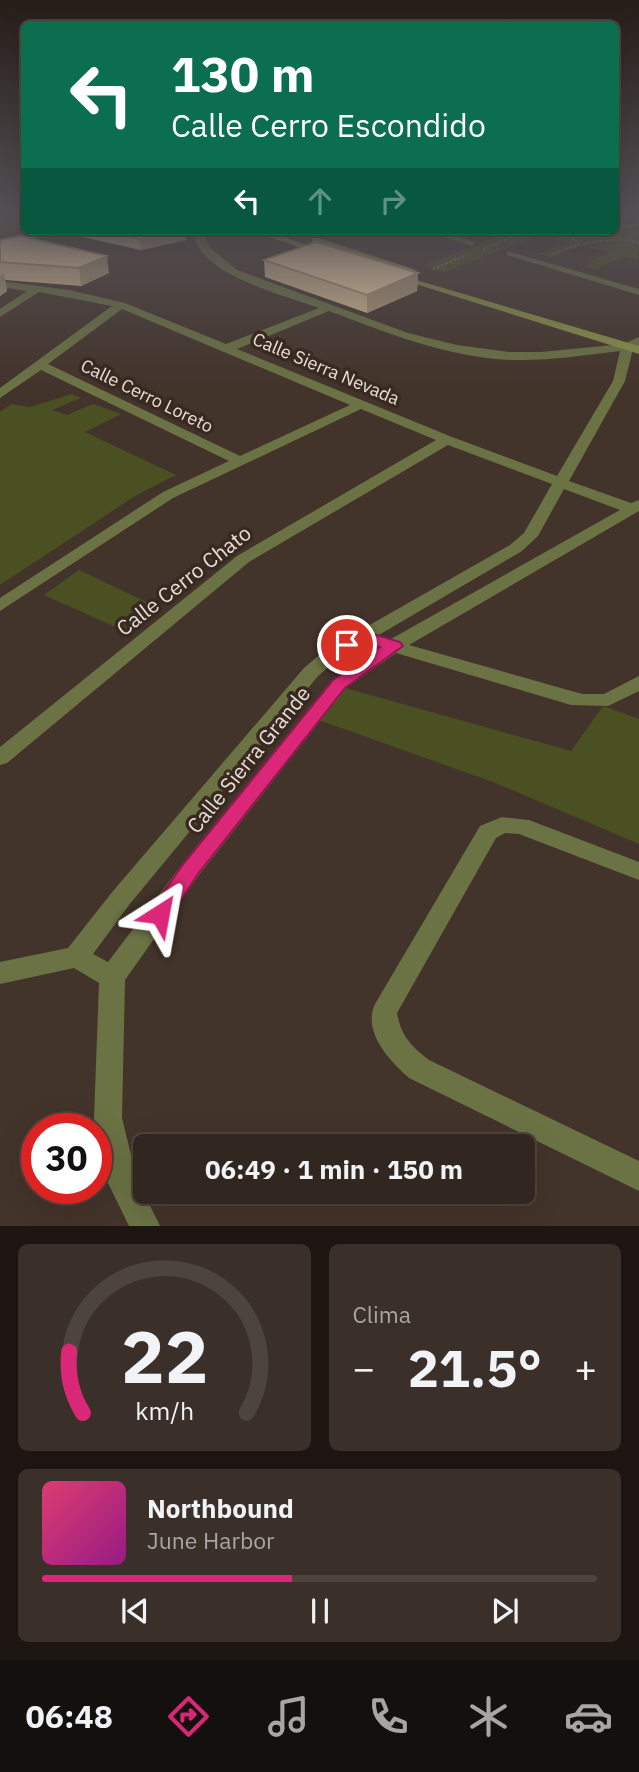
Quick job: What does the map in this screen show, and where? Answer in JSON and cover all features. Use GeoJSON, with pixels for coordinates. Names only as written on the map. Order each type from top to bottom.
{"type":"FeatureCollection","features":[{"type":"Feature","properties":{"kind":"street"},"geometry":{"type":"LineString","coordinates":[[230,269],[432,344],[480,353],[541,356],[636,345]]}},
{"type":"Feature","properties":{"kind":"street"},"geometry":{"type":"LineString","coordinates":[[383,269],[636,345]]}},
{"type":"Feature","properties":{"kind":"street"},"geometry":{"type":"LineString","coordinates":[[403,269],[636,345]]}},
{"type":"Feature","properties":{"kind":"street"},"geometry":{"type":"LineString","coordinates":[[564,269],[639,292]]}},
{"type":"Feature","properties":{"kind":"street","name":"Calle Sierra Nevada"},"geometry":{"type":"LineString","coordinates":[[0,284],[38,288],[121,305],[447,440],[560,483],[635,507]]}},
{"type":"Feature","properties":{"kind":"street"},"geometry":{"type":"LineString","coordinates":[[0,314],[38,288]]}},
{"type":"Feature","properties":{"kind":"street"},"geometry":{"type":"LineString","coordinates":[[0,394],[121,305]]}},
{"type":"Feature","properties":{"kind":"street"},"geometry":{"type":"LineString","coordinates":[[228,348],[328,307]]}},
{"type":"Feature","properties":{"kind":"street","name":"Calle Sierra Grande"},"geometry":{"type":"LineString","coordinates":[[76,957],[239,754],[311,672],[331,654],[516,548],[530,536],[619,381],[636,345]]}},
{"type":"Feature","properties":{"kind":"street","name":"Calle Cerro Loreto"},"geometry":{"type":"LineString","coordinates":[[38,364],[240,461]]}},
{"type":"Feature","properties":{"kind":"street"},"geometry":{"type":"LineString","coordinates":[[0,606],[168,495],[362,404]]}},
{"type":"Feature","properties":{"kind":"street","name":"Calle Cerro Chato"},"geometry":{"type":"LineString","coordinates":[[0,758],[243,559],[447,440]]}},
{"type":"Feature","properties":{"kind":"street","name":"Calle Sierra Grande"},"geometry":{"type":"LineString","coordinates":[[112,977],[191,869],[339,684],[394,646],[635,507]]}},
{"type":"Feature","properties":{"kind":"street"},"geometry":{"type":"LineString","coordinates":[[363,636],[571,699],[593,703],[612,700],[639,682]]}},
{"type":"Feature","properties":{"kind":"street"},"geometry":{"type":"LineString","coordinates":[[639,871],[521,826],[502,825],[488,832],[384,1012],[386,1028],[394,1049],[419,1069],[639,1176]]}},
{"type":"Feature","properties":{"kind":"street"},"geometry":{"type":"LineString","coordinates":[[0,973],[76,957],[112,977],[108,1118],[123,1183],[145,1226]]}},
{"type":"Feature","properties":{"kind":"green space"},"geometry":{"type":"Polygon","coordinates":[[[72,394],[81,398],[52,410],[67,415],[93,404],[121,414],[85,432],[176,475],[135,496],[0,585],[0,412],[11,404],[30,407],[72,394]]]}},
{"type":"Feature","properties":{"kind":"green space"},"geometry":{"type":"Polygon","coordinates":[[[79,570],[157,607],[129,633],[44,595],[79,570]]]}},
{"type":"Feature","properties":{"kind":"green space"},"geometry":{"type":"Polygon","coordinates":[[[338,686],[571,751],[603,706],[639,719],[639,844],[493,782],[313,718],[338,686]]]}},
{"type":"Feature","properties":{"kind":"building"},"geometry":{"type":"Polygon","coordinates":[[[291,269],[406,269],[418,273],[367,295],[291,269]]]}},
{"type":"Feature","properties":{"kind":"route"},"geometry":{"type":"LineString","coordinates":[[160,914],[191,869],[339,684],[394,646],[363,636],[347,645]]}}]}
